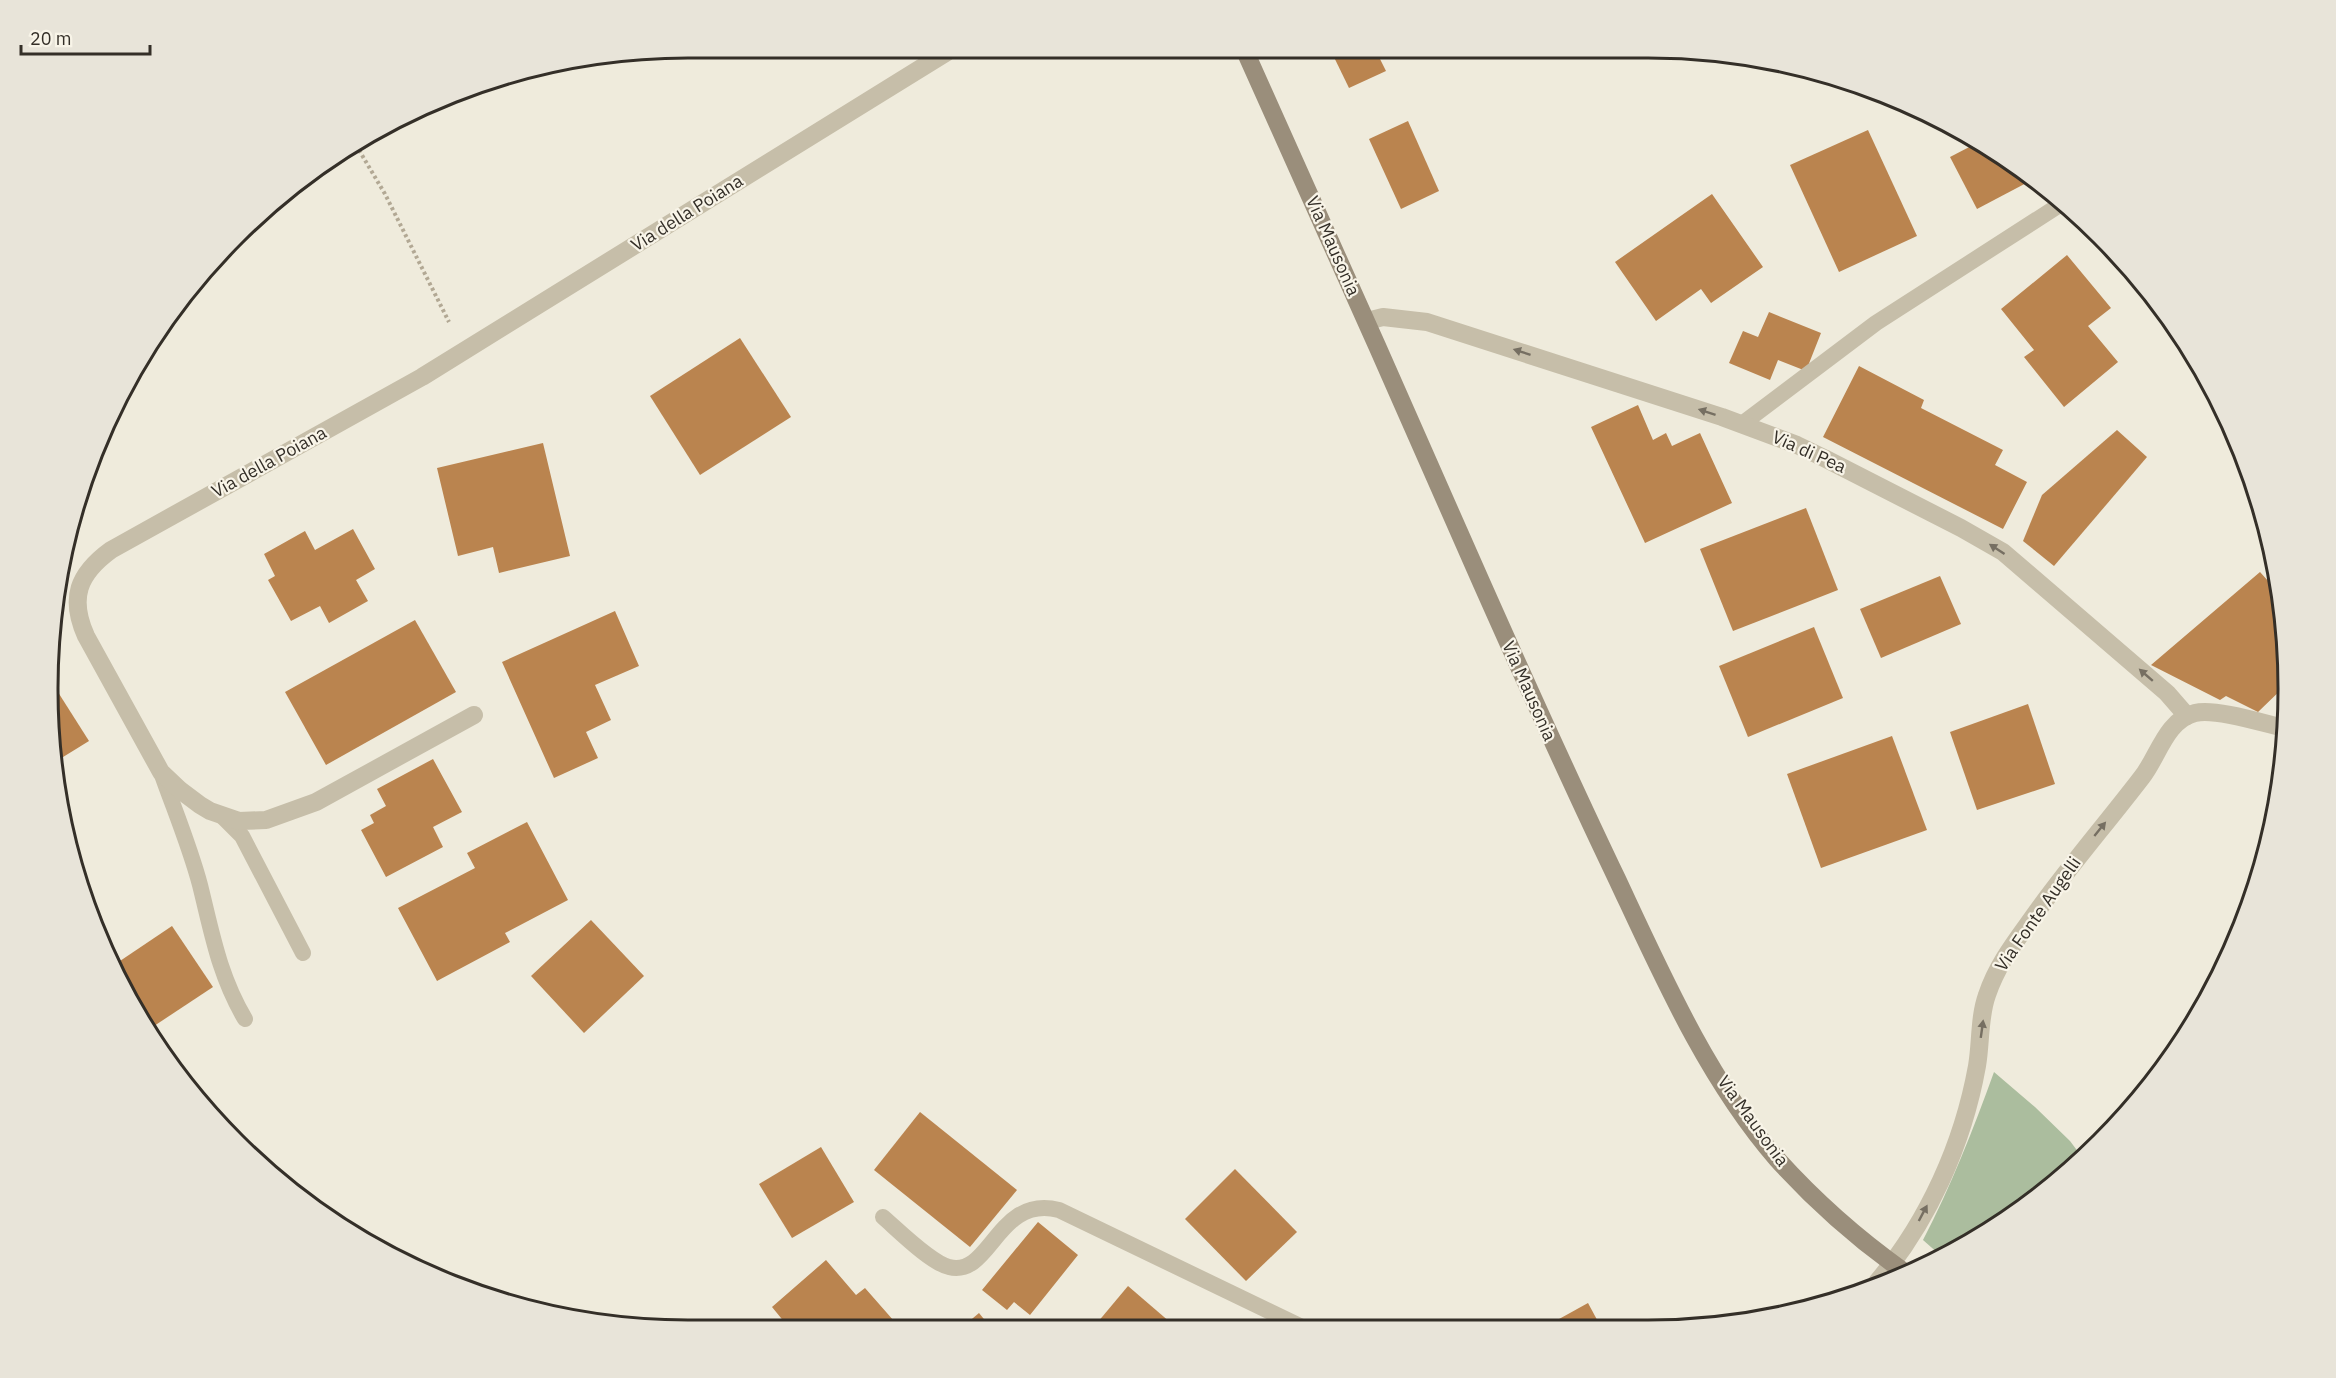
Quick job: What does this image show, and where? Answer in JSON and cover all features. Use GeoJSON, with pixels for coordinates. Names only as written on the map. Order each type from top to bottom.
{"type":"FeatureCollection","features":[{"type":"Feature","properties":{"kind":"main road","name":"Via Mausonia"},"geometry":{"type":"LineString","coordinates":[[1248,58],[1367,321],[1558,757],[1696,1039],[1739,1109],[1777,1158],[1830,1212],[1898,1267]]}},
{"type":"Feature","properties":{"kind":"street","name":"Via della Poiana"},"geometry":{"type":"LineString","coordinates":[[474,715],[316,802],[257,822],[239,821],[221,815],[189,797],[161,772],[80,622],[77,606],[78,590],[84,575],[94,562],[111,550],[422,377],[937,58]]}},
{"type":"Feature","properties":{"kind":"street","name":"Via di Pea"},"geometry":{"type":"LineString","coordinates":[[1367,321],[1383,317],[1427,322],[1742,424],[1824,458],[2003,552],[2167,693],[2187,716]]}},
{"type":"Feature","properties":{"kind":"street"},"geometry":{"type":"LineString","coordinates":[[2187,716],[2207,712],[2276,726]]}},
{"type":"Feature","properties":{"kind":"street","name":"Via Fonte Augelli"},"geometry":{"type":"LineString","coordinates":[[1898,1267],[1912,1233],[1948,1165],[1965,1119],[1977,1066],[1986,996],[2003,959],[2059,880],[2144,775],[2168,733],[2187,716]]}},
{"type":"Feature","properties":{"kind":"lane"},"geometry":{"type":"LineString","coordinates":[[1742,424],[1876,323],[2055,208]]}},
{"type":"Feature","properties":{"kind":"lane"},"geometry":{"type":"LineString","coordinates":[[161,772],[199,883],[217,958],[226,984],[246,1018]]}},
{"type":"Feature","properties":{"kind":"lane"},"geometry":{"type":"LineString","coordinates":[[221,815],[242,836],[303,953]]}},
{"type":"Feature","properties":{"kind":"lane"},"geometry":{"type":"LineString","coordinates":[[883,1217],[939,1263],[958,1268],[974,1261],[1018,1214],[1038,1207],[1048,1207],[1059,1210],[1287,1320]]}},
{"type":"Feature","properties":{"kind":"path"},"geometry":{"type":"LineString","coordinates":[[360,152],[385,194],[464,351]]}},
{"type":"Feature","properties":{"kind":"green space"},"geometry":{"type":"Polygon","coordinates":[[[1994,1072],[2035,1107],[2077,1150],[2031,1189],[1997,1213],[1934,1250],[1923,1240],[1978,1115],[1994,1072]]]}},
{"type":"Feature","properties":{"kind":"building"},"geometry":{"type":"Polygon","coordinates":[[[1334,58],[1380,58],[1386,71],[1349,88],[1334,58]]]}},
{"type":"Feature","properties":{"kind":"building"},"geometry":{"type":"Polygon","coordinates":[[[1408,121],[1439,191],[1401,209],[1369,139],[1408,121]]]}},
{"type":"Feature","properties":{"kind":"building"},"geometry":{"type":"Polygon","coordinates":[[[1868,130],[1917,236],[1839,272],[1790,165],[1868,130]]]}},
{"type":"Feature","properties":{"kind":"building"},"geometry":{"type":"Polygon","coordinates":[[[1969,147],[2024,184],[1977,209],[1950,157],[1969,147]]]}},
{"type":"Feature","properties":{"kind":"building"},"geometry":{"type":"Polygon","coordinates":[[[1712,194],[1763,267],[1711,303],[1701,289],[1656,321],[1615,262],[1712,194]]]}},
{"type":"Feature","properties":{"kind":"building"},"geometry":{"type":"Polygon","coordinates":[[[2067,255],[2111,308],[2088,326],[2118,362],[2064,407],[2024,357],[2034,350],[2001,309],[2067,255]]]}},
{"type":"Feature","properties":{"kind":"building"},"geometry":{"type":"Polygon","coordinates":[[[1769,312],[1821,333],[1806,371],[1778,360],[1770,380],[1729,363],[1743,331],[1758,337],[1769,312]]]}},
{"type":"Feature","properties":{"kind":"building"},"geometry":{"type":"Polygon","coordinates":[[[740,338],[791,417],[700,475],[650,396],[740,338]]]}},
{"type":"Feature","properties":{"kind":"building"},"geometry":{"type":"Polygon","coordinates":[[[1859,366],[1924,400],[1921,408],[2003,450],[1995,465],[2027,482],[2003,529],[1823,437],[1859,366]]]}},
{"type":"Feature","properties":{"kind":"building"},"geometry":{"type":"Polygon","coordinates":[[[1638,405],[1653,440],[1666,433],[1672,446],[1700,433],[1732,503],[1645,543],[1591,427],[1638,405]]]}},
{"type":"Feature","properties":{"kind":"building"},"geometry":{"type":"Polygon","coordinates":[[[2117,430],[2147,457],[2054,566],[2023,541],[2042,495],[2117,430]]]}},
{"type":"Feature","properties":{"kind":"building"},"geometry":{"type":"Polygon","coordinates":[[[543,443],[570,556],[499,573],[493,547],[458,556],[437,468],[543,443]]]}},
{"type":"Feature","properties":{"kind":"building"},"geometry":{"type":"Polygon","coordinates":[[[1806,508],[1838,590],[1733,631],[1700,549],[1806,508]]]}},
{"type":"Feature","properties":{"kind":"building"},"geometry":{"type":"Polygon","coordinates":[[[353,529],[375,569],[356,580],[368,601],[329,623],[320,606],[291,621],[268,580],[275,576],[264,554],[305,531],[315,550],[353,529]]]}},
{"type":"Feature","properties":{"kind":"building"},"geometry":{"type":"Polygon","coordinates":[[[2260,572],[2267,580],[2276,648],[2278,693],[2258,712],[2226,696],[2220,700],[2151,665],[2260,572]]]}},
{"type":"Feature","properties":{"kind":"building"},"geometry":{"type":"Polygon","coordinates":[[[1940,576],[1961,624],[1881,658],[1860,609],[1940,576]]]}},
{"type":"Feature","properties":{"kind":"building"},"geometry":{"type":"Polygon","coordinates":[[[615,611],[639,666],[595,685],[611,720],[586,732],[598,758],[554,778],[502,662],[615,611]]]}},
{"type":"Feature","properties":{"kind":"building"},"geometry":{"type":"Polygon","coordinates":[[[415,620],[456,692],[326,765],[285,692],[415,620]]]}},
{"type":"Feature","properties":{"kind":"building"},"geometry":{"type":"Polygon","coordinates":[[[1814,627],[1843,698],[1748,737],[1719,666],[1814,627]]]}},
{"type":"Feature","properties":{"kind":"building"},"geometry":{"type":"Polygon","coordinates":[[[58,692],[89,741],[63,757],[58,692]]]}},
{"type":"Feature","properties":{"kind":"building"},"geometry":{"type":"Polygon","coordinates":[[[2028,704],[2055,784],[1977,810],[1950,732],[2028,704]]]}},
{"type":"Feature","properties":{"kind":"building"},"geometry":{"type":"Polygon","coordinates":[[[1892,736],[1927,830],[1821,868],[1787,774],[1892,736]]]}},
{"type":"Feature","properties":{"kind":"building"},"geometry":{"type":"Polygon","coordinates":[[[433,759],[462,812],[433,827],[443,847],[386,877],[361,830],[374,823],[370,815],[386,806],[377,789],[433,759]]]}},
{"type":"Feature","properties":{"kind":"building"},"geometry":{"type":"Polygon","coordinates":[[[527,822],[568,900],[505,933],[510,942],[437,981],[398,908],[475,868],[467,853],[527,822]]]}},
{"type":"Feature","properties":{"kind":"building"},"geometry":{"type":"Polygon","coordinates":[[[591,920],[644,976],[584,1033],[531,976],[591,920]]]}},
{"type":"Feature","properties":{"kind":"building"},"geometry":{"type":"Polygon","coordinates":[[[172,926],[213,987],[156,1025],[121,961],[172,926]]]}},
{"type":"Feature","properties":{"kind":"building"},"geometry":{"type":"Polygon","coordinates":[[[920,1112],[1017,1190],[970,1247],[874,1170],[920,1112]]]}},
{"type":"Feature","properties":{"kind":"building"},"geometry":{"type":"Polygon","coordinates":[[[821,1147],[854,1202],[792,1238],[759,1184],[821,1147]]]}},
{"type":"Feature","properties":{"kind":"building"},"geometry":{"type":"Polygon","coordinates":[[[1235,1169],[1297,1232],[1246,1281],[1185,1219],[1235,1169]]]}},
{"type":"Feature","properties":{"kind":"building"},"geometry":{"type":"Polygon","coordinates":[[[1038,1222],[1078,1255],[1030,1315],[1014,1302],[1007,1310],[982,1290],[1038,1222]]]}},
{"type":"Feature","properties":{"kind":"building"},"geometry":{"type":"Polygon","coordinates":[[[826,1260],[856,1295],[865,1288],[893,1320],[783,1320],[772,1307],[826,1260]]]}},
{"type":"Feature","properties":{"kind":"building"},"geometry":{"type":"Polygon","coordinates":[[[1128,1286],[1168,1320],[1100,1320],[1128,1286]]]}},
{"type":"Feature","properties":{"kind":"building"},"geometry":{"type":"Polygon","coordinates":[[[1588,1303],[1597,1320],[1557,1320],[1588,1303]]]}},
{"type":"Feature","properties":{"kind":"building"},"geometry":{"type":"Polygon","coordinates":[[[979,1313],[985,1320],[971,1320],[979,1313]]]}}]}
